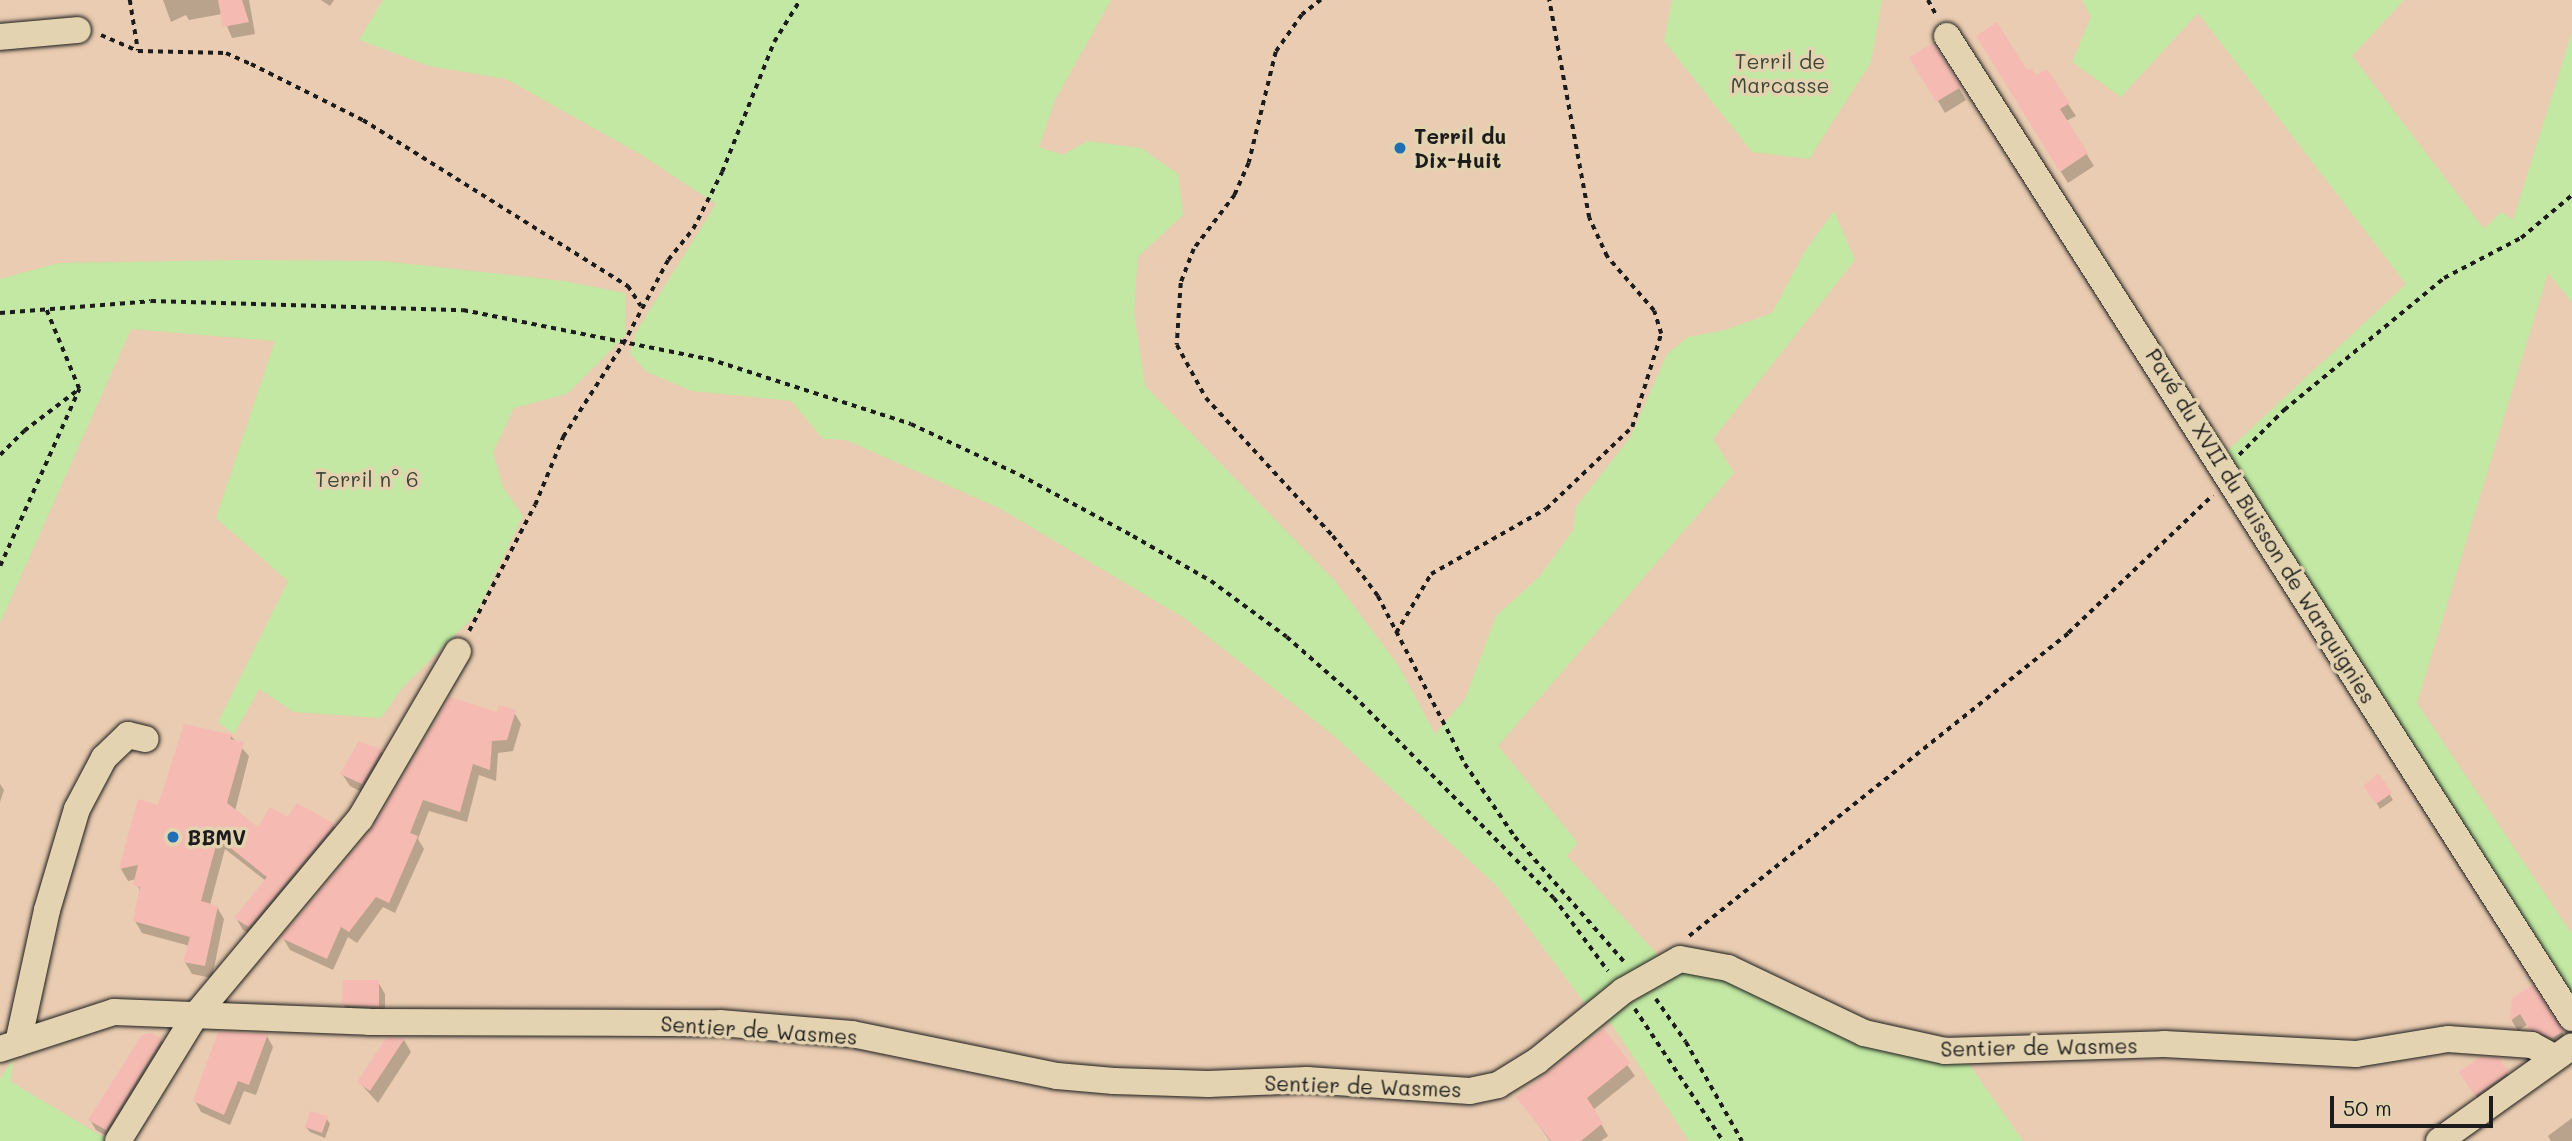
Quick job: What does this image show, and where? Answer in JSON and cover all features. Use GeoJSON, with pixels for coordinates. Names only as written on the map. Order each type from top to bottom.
{"type":"FeatureCollection","features":[{"type":"Feature","properties":{"kind":"street"},"geometry":{"type":"LineString","coordinates":[[0,37],[78,30]]}},
{"type":"Feature","properties":{"kind":"street","name":"Pavé du XVII du Buisson de Warquignies"},"geometry":{"type":"LineString","coordinates":[[1947,36],[2225,467],[2572,1018]]}},
{"type":"Feature","properties":{"kind":"street"},"geometry":{"type":"LineString","coordinates":[[120,1136],[195,1016],[360,819],[458,651]]}},
{"type":"Feature","properties":{"kind":"street"},"geometry":{"type":"LineString","coordinates":[[9,1046],[77,809],[104,758],[128,735],[146,738]]}},
{"type":"Feature","properties":{"kind":"street","name":"Sentier de Wasmes"},"geometry":{"type":"LineString","coordinates":[[9,1046],[114,1012],[793,1028],[943,1051],[1057,1076],[1208,1084],[1307,1080],[1470,1091],[1498,1085],[1537,1061],[1633,986],[1680,959],[1728,968],[1864,1033],[1945,1051],[2164,1044],[2357,1054],[2448,1039],[2532,1045],[2564,1052]]}},
{"type":"Feature","properties":{"kind":"street"},"geometry":{"type":"LineString","coordinates":[[2439,1141],[2564,1052]]}},
{"type":"Feature","properties":{"kind":"path"},"geometry":{"type":"LineString","coordinates":[[130,0],[138,51]]}},
{"type":"Feature","properties":{"kind":"path"},"geometry":{"type":"LineString","coordinates":[[458,651],[535,505],[563,437],[623,344],[640,306],[699,217],[774,42],[800,0]]}},
{"type":"Feature","properties":{"kind":"path"},"geometry":{"type":"LineString","coordinates":[[1321,0],[1302,15],[1276,52],[1249,163],[1235,195],[1194,249],[1181,283],[1177,345],[1206,398],[1333,536],[1371,586],[1465,764],[1515,837],[1633,986],[1723,1141]]}},
{"type":"Feature","properties":{"kind":"path"},"geometry":{"type":"LineString","coordinates":[[1396,633],[1431,574],[1546,509],[1632,427],[1661,334],[1654,311],[1607,257],[1589,218],[1549,0]]}},
{"type":"Feature","properties":{"kind":"path"},"geometry":{"type":"LineString","coordinates":[[78,30],[90,27],[138,51],[226,53],[363,120],[628,286],[640,306]]}},
{"type":"Feature","properties":{"kind":"path"},"geometry":{"type":"LineString","coordinates":[[1680,959],[1689,935],[2068,633],[2198,513],[2218,488],[2225,467],[2284,410],[2444,278],[2521,239],[2572,195]]}},
{"type":"Feature","properties":{"kind":"path"},"geometry":{"type":"LineString","coordinates":[[0,313],[45,307],[151,300],[463,310],[709,359],[911,424],[1020,475],[1211,581],[1287,637],[1430,771],[1554,898],[1686,1042],[1742,1141]]}},
{"type":"Feature","properties":{"kind":"path"},"geometry":{"type":"LineString","coordinates":[[0,566],[79,389],[45,307]]}},
{"type":"Feature","properties":{"kind":"path"},"geometry":{"type":"LineString","coordinates":[[0,455],[79,389]]}},
{"type":"Feature","properties":{"kind":"green space"},"geometry":{"type":"Polygon","coordinates":[[[383,0],[1111,0],[1055,100],[1039,147],[1063,155],[1087,141],[1141,148],[1178,174],[1183,215],[1138,257],[1134,312],[1145,386],[1335,581],[1398,665],[1435,734],[1465,699],[1496,616],[1540,576],[1573,530],[1576,507],[1631,436],[1667,354],[1688,337],[1725,330],[1772,313],[1805,251],[1834,211],[1855,260],[1713,439],[1734,473],[1498,746],[1578,843],[1567,856],[1658,955],[1716,954],[1856,1020],[1959,1050],[2023,1141],[1689,1141],[1613,1026],[1589,1009],[1497,886],[1333,735],[1184,618],[999,508],[846,440],[823,439],[791,401],[692,391],[647,372],[630,354],[636,332],[716,204],[640,154],[506,79],[429,66],[359,40],[383,0]]]}},
{"type":"Feature","properties":{"kind":"green space","name":"Terril de Marcasse"},"geometry":{"type":"Polygon","coordinates":[[[1672,0],[1882,0],[1871,62],[1809,159],[1752,152],[1664,41],[1672,0]]]}},
{"type":"Feature","properties":{"kind":"green space"},"geometry":{"type":"Polygon","coordinates":[[[2082,0],[2404,0],[2352,56],[2484,229],[2501,212],[2513,220],[2572,32],[2572,302],[2548,273],[2417,703],[2572,934],[2572,1002],[2404,730],[2383,747],[2231,506],[2227,451],[2406,284],[2198,13],[2121,97],[2072,62],[2091,17],[2082,0]]]}},
{"type":"Feature","properties":{"kind":"green space","name":"Terril n° 6"},"geometry":{"type":"Polygon","coordinates":[[[383,261],[564,281],[625,293],[625,336],[567,394],[514,408],[493,452],[503,487],[523,516],[476,614],[402,688],[381,718],[294,712],[259,689],[234,734],[218,722],[288,581],[216,518],[275,341],[131,329],[0,623],[0,279],[59,263],[383,261]]]}},
{"type":"Feature","properties":{"kind":"green space"},"geometry":{"type":"Polygon","coordinates":[[[13,1059],[11,1082],[110,1141],[0,1141],[0,1079],[13,1059]]]}},
{"type":"Feature","properties":{"kind":"building"},"geometry":{"type":"Polygon","coordinates":[[[218,0],[242,0],[249,22],[223,27],[218,0]]]}},
{"type":"Feature","properties":{"kind":"building"},"geometry":{"type":"Polygon","coordinates":[[[1997,22],[2027,70],[2031,68],[2036,75],[2047,69],[2070,103],[2060,109],[2088,153],[2060,172],[1976,36],[1997,22]]]}},
{"type":"Feature","properties":{"kind":"building"},"geometry":{"type":"Polygon","coordinates":[[[1933,43],[1961,87],[1936,102],[1909,57],[1933,43]]]}},
{"type":"Feature","properties":{"kind":"building"},"geometry":{"type":"Polygon","coordinates":[[[450,697],[497,712],[499,705],[516,710],[507,740],[492,741],[490,770],[473,764],[460,812],[423,800],[410,833],[418,836],[389,903],[376,897],[349,932],[341,927],[327,959],[281,938],[373,827],[450,697]]]}},
{"type":"Feature","properties":{"kind":"building"},"geometry":{"type":"Polygon","coordinates":[[[184,724],[232,735],[230,739],[244,742],[227,803],[258,827],[270,807],[288,817],[297,803],[335,824],[249,927],[234,918],[267,877],[218,838],[201,901],[218,906],[205,966],[183,962],[190,937],[133,921],[140,887],[133,885],[138,865],[119,869],[138,799],[158,805],[184,724]]]}},
{"type":"Feature","properties":{"kind":"building"},"geometry":{"type":"Polygon","coordinates":[[[359,741],[382,750],[362,784],[340,774],[359,741]]]}},
{"type":"Feature","properties":{"kind":"building"},"geometry":{"type":"Polygon","coordinates":[[[2379,774],[2392,793],[2376,804],[2363,786],[2379,774]]]}},
{"type":"Feature","properties":{"kind":"building"},"geometry":{"type":"Polygon","coordinates":[[[343,980],[379,980],[379,1006],[342,1005],[343,980]]]}},
{"type":"Feature","properties":{"kind":"building"},"geometry":{"type":"Polygon","coordinates":[[[2533,985],[2564,1031],[2552,1038],[2529,1029],[2520,1014],[2510,1021],[2512,998],[2533,985]]]}},
{"type":"Feature","properties":{"kind":"building"},"geometry":{"type":"Polygon","coordinates":[[[1604,1029],[1630,1063],[1587,1098],[1603,1123],[1581,1141],[1551,1141],[1516,1097],[1604,1029]]]}},
{"type":"Feature","properties":{"kind":"building"},"geometry":{"type":"Polygon","coordinates":[[[218,1032],[268,1034],[249,1085],[238,1081],[224,1115],[193,1101],[218,1032]]]}},
{"type":"Feature","properties":{"kind":"building"},"geometry":{"type":"Polygon","coordinates":[[[152,1033],[162,1039],[106,1130],[88,1120],[142,1035],[152,1033]]]}},
{"type":"Feature","properties":{"kind":"building"},"geometry":{"type":"Polygon","coordinates":[[[386,1038],[405,1038],[370,1091],[357,1082],[386,1038]]]}},
{"type":"Feature","properties":{"kind":"building"},"geometry":{"type":"Polygon","coordinates":[[[2480,1057],[2499,1058],[2509,1072],[2475,1096],[2459,1072],[2480,1057]]]}},
{"type":"Feature","properties":{"kind":"building"},"geometry":{"type":"Polygon","coordinates":[[[310,1111],[328,1116],[322,1133],[305,1127],[310,1111]]]}},
{"type":"Feature","properties":{"kind":"place","name":"Terril du Dix-Huit"},"geometry":{"type":"Point","coordinates":[1400,148]}},
{"type":"Feature","properties":{"kind":"place","name":"BBMV"},"geometry":{"type":"Point","coordinates":[173,837]}}]}
